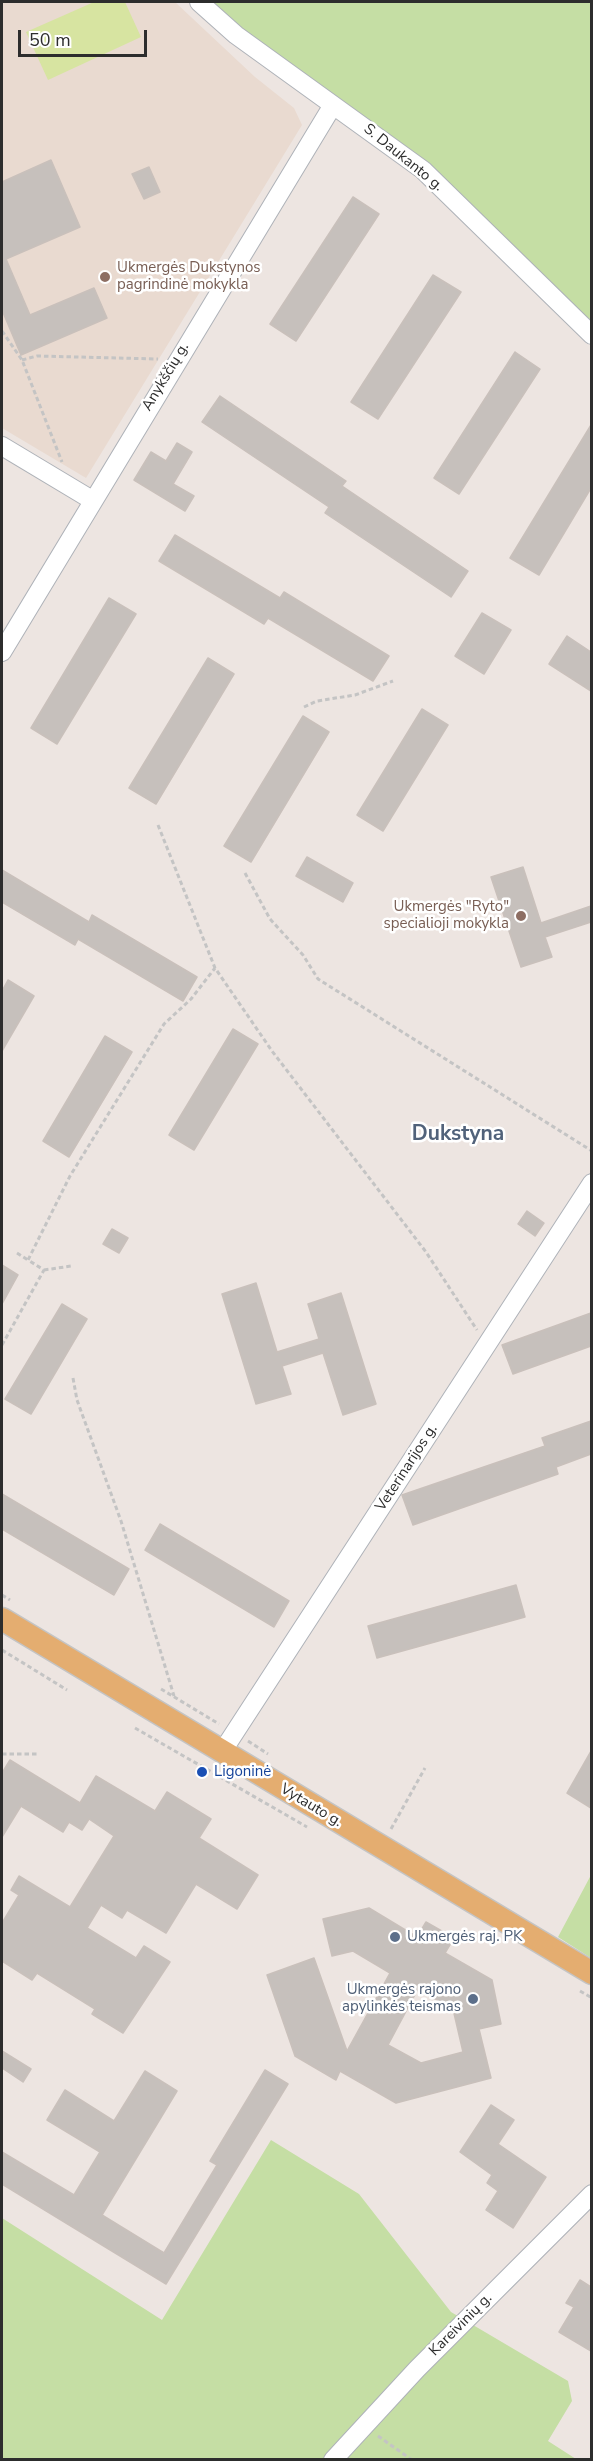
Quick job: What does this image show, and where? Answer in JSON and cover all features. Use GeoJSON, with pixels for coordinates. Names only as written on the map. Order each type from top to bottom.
{"type":"FeatureCollection","features":[{"type":"Feature","properties":{"kind":"main road","name":"Vytauto g."},"geometry":{"type":"LineString","coordinates":[[2,1619],[222,1752],[583,1980]]}},
{"type":"Feature","properties":{"kind":"street","name":"S. Daukanto g."},"geometry":{"type":"LineString","coordinates":[[199,2],[237,35],[423,171],[591,335]]}},
{"type":"Feature","properties":{"kind":"street","name":"Anykščių g."},"geometry":{"type":"LineString","coordinates":[[2,652],[172,367],[333,105]]}},
{"type":"Feature","properties":{"kind":"street"},"geometry":{"type":"LineString","coordinates":[[2,446],[92,500]]}},
{"type":"Feature","properties":{"kind":"street","name":"Veterinarijos g."},"geometry":{"type":"LineString","coordinates":[[222,1752],[591,1183]]}},
{"type":"Feature","properties":{"kind":"street","name":"Kareivinių g."},"geometry":{"type":"LineString","coordinates":[[333,2460],[591,2194]]}},
{"type":"Feature","properties":{"kind":"path"},"geometry":{"type":"LineString","coordinates":[[2,331],[22,360],[65,470],[76,478],[70,487]]}},
{"type":"Feature","properties":{"kind":"path"},"geometry":{"type":"LineString","coordinates":[[22,360],[37,356],[160,359],[172,367]]}},
{"type":"Feature","properties":{"kind":"path"},"geometry":{"type":"LineString","coordinates":[[304,707],[316,701],[355,695],[393,681]]}},
{"type":"Feature","properties":{"kind":"path"},"geometry":{"type":"LineString","coordinates":[[158,825],[215,968],[272,1051],[426,1252],[485,1344]]}},
{"type":"Feature","properties":{"kind":"path"},"geometry":{"type":"LineString","coordinates":[[245,873],[270,919],[303,955],[318,979],[591,1151]]}},
{"type":"Feature","properties":{"kind":"path"},"geometry":{"type":"LineString","coordinates":[[28,1260],[70,1176],[164,1024],[191,999],[215,968]]}},
{"type":"Feature","properties":{"kind":"path"},"geometry":{"type":"LineString","coordinates":[[17,1253],[44,1270],[70,1266]]}},
{"type":"Feature","properties":{"kind":"path"},"geometry":{"type":"LineString","coordinates":[[2,1346],[44,1270]]}},
{"type":"Feature","properties":{"kind":"path"},"geometry":{"type":"LineString","coordinates":[[73,1378],[77,1400],[121,1521],[175,1697]]}},
{"type":"Feature","properties":{"kind":"path"},"geometry":{"type":"LineString","coordinates":[[2,1651],[67,1690]]}},
{"type":"Feature","properties":{"kind":"path"},"geometry":{"type":"LineString","coordinates":[[135,1728],[308,1828]]}},
{"type":"Feature","properties":{"kind":"path"},"geometry":{"type":"LineString","coordinates":[[2,1754],[38,1754]]}},
{"type":"Feature","properties":{"kind":"path"},"geometry":{"type":"LineString","coordinates":[[391,1829],[425,1768]]}},
{"type":"Feature","properties":{"kind":"path"},"geometry":{"type":"LineString","coordinates":[[583,1980],[591,1998]]}},
{"type":"Feature","properties":{"kind":"path"},"geometry":{"type":"LineString","coordinates":[[364,2426],[412,2460]]}},
{"type":"Feature","properties":{"kind":"shaded area","name":"Ukmergės Dukstynos pagrindinė mokykla"},"geometry":{"type":"Polygon","coordinates":[[[2,2],[175,2],[255,77],[294,108],[302,125],[86,478],[2,428],[2,2]]]}},
{"type":"Feature","properties":{"kind":"green space"},"geometry":{"type":"Polygon","coordinates":[[[94,2],[125,2],[141,37],[48,80],[26,32],[94,2]]]}},
{"type":"Feature","properties":{"kind":"green space"},"geometry":{"type":"Polygon","coordinates":[[[199,2],[591,2],[591,335],[423,170],[199,2]]]}},
{"type":"Feature","properties":{"kind":"green space"},"geometry":{"type":"Polygon","coordinates":[[[591,1875],[591,1958],[558,1937],[591,1875]]]}},
{"type":"Feature","properties":{"kind":"green space"},"geometry":{"type":"Polygon","coordinates":[[[271,2140],[359,2194],[451,2312],[568,2381],[572,2401],[548,2441],[576,2459],[2,2459],[2,2218],[162,2320],[271,2140]]]}},
{"type":"Feature","properties":{"kind":"building"},"geometry":{"type":"Polygon","coordinates":[[[51,160],[80,227],[6,259],[30,315],[94,288],[107,318],[21,355],[2,310],[2,182],[51,160]]]}},
{"type":"Feature","properties":{"kind":"building"},"geometry":{"type":"Polygon","coordinates":[[[149,167],[160,192],[144,199],[132,174],[149,167]]]}},
{"type":"Feature","properties":{"kind":"building"},"geometry":{"type":"Polygon","coordinates":[[[353,197],[379,214],[296,341],[270,324],[353,197]]]}},
{"type":"Feature","properties":{"kind":"building"},"geometry":{"type":"Polygon","coordinates":[[[433,275],[461,292],[378,419],[351,402],[433,275]]]}},
{"type":"Feature","properties":{"kind":"building"},"geometry":{"type":"Polygon","coordinates":[[[515,352],[540,369],[459,494],[434,478],[515,352]]]}},
{"type":"Feature","properties":{"kind":"building"},"geometry":{"type":"Polygon","coordinates":[[[220,396],[346,481],[342,486],[468,571],[451,597],[325,513],[329,507],[202,422],[220,396]]]}},
{"type":"Feature","properties":{"kind":"building"},"geometry":{"type":"Polygon","coordinates":[[[591,425],[591,488],[539,575],[510,558],[591,425]]]}},
{"type":"Feature","properties":{"kind":"building"},"geometry":{"type":"Polygon","coordinates":[[[177,443],[192,452],[173,484],[194,496],[185,511],[134,480],[151,452],[166,461],[177,443]]]}},
{"type":"Feature","properties":{"kind":"building"},"geometry":{"type":"Polygon","coordinates":[[[175,535],[280,598],[284,592],[389,656],[373,681],[268,618],[264,624],[159,561],[175,535]]]}},
{"type":"Feature","properties":{"kind":"building"},"geometry":{"type":"Polygon","coordinates":[[[109,598],[136,614],[57,744],[31,728],[109,598]]]}},
{"type":"Feature","properties":{"kind":"building"},"geometry":{"type":"Polygon","coordinates":[[[482,613],[511,630],[484,674],[455,656],[482,613]]]}},
{"type":"Feature","properties":{"kind":"building"},"geometry":{"type":"Polygon","coordinates":[[[567,636],[591,652],[591,691],[549,664],[567,636]]]}},
{"type":"Feature","properties":{"kind":"building"},"geometry":{"type":"Polygon","coordinates":[[[208,658],[234,674],[156,804],[129,788],[208,658]]]}},
{"type":"Feature","properties":{"kind":"building"},"geometry":{"type":"Polygon","coordinates":[[[422,709],[448,725],[383,831],[357,815],[422,709]]]}},
{"type":"Feature","properties":{"kind":"building"},"geometry":{"type":"Polygon","coordinates":[[[303,716],[329,732],[251,862],[224,846],[303,716]]]}},
{"type":"Feature","properties":{"kind":"building"},"geometry":{"type":"Polygon","coordinates":[[[307,857],[353,883],[343,902],[296,876],[307,857]]]}},
{"type":"Feature","properties":{"kind":"building","name":"Ukmergės \"Ryto\" specialioji mokykla"},"geometry":{"type":"Polygon","coordinates":[[[523,867],[541,923],[591,906],[591,922],[545,937],[552,957],[521,967],[491,877],[523,867]]]}},
{"type":"Feature","properties":{"kind":"building"},"geometry":{"type":"Polygon","coordinates":[[[2,870],[89,922],[92,915],[197,977],[183,1001],[78,939],[75,945],[2,902],[2,870]]]}},
{"type":"Feature","properties":{"kind":"building"},"geometry":{"type":"Polygon","coordinates":[[[8,980],[34,996],[2,1051],[2,991],[8,980]]]}},
{"type":"Feature","properties":{"kind":"building"},"geometry":{"type":"Polygon","coordinates":[[[233,1029],[258,1044],[194,1150],[169,1135],[233,1029]]]}},
{"type":"Feature","properties":{"kind":"building"},"geometry":{"type":"Polygon","coordinates":[[[105,1036],[132,1052],[69,1157],[43,1141],[105,1036]]]}},
{"type":"Feature","properties":{"kind":"building"},"geometry":{"type":"Polygon","coordinates":[[[527,1211],[544,1223],[535,1236],[518,1224],[527,1211]]]}},
{"type":"Feature","properties":{"kind":"building"},"geometry":{"type":"Polygon","coordinates":[[[112,1229],[128,1238],[119,1253],[103,1244],[112,1229]]]}},
{"type":"Feature","properties":{"kind":"building"},"geometry":{"type":"Polygon","coordinates":[[[2,1265],[18,1275],[2,1304],[2,1265]]]}},
{"type":"Feature","properties":{"kind":"building"},"geometry":{"type":"Polygon","coordinates":[[[256,1283],[277,1352],[319,1339],[308,1304],[341,1293],[376,1404],[343,1415],[323,1353],[282,1366],[291,1394],[256,1404],[222,1294],[256,1283]]]}},
{"type":"Feature","properties":{"kind":"building"},"geometry":{"type":"Polygon","coordinates":[[[62,1304],[87,1319],[31,1414],[5,1399],[62,1304]]]}},
{"type":"Feature","properties":{"kind":"building"},"geometry":{"type":"Polygon","coordinates":[[[591,1313],[591,1346],[513,1374],[502,1345],[591,1313]]]}},
{"type":"Feature","properties":{"kind":"building"},"geometry":{"type":"Polygon","coordinates":[[[591,1421],[591,1454],[556,1467],[558,1474],[413,1525],[402,1495],[545,1446],[542,1438],[591,1421]]]}},
{"type":"Feature","properties":{"kind":"building"},"geometry":{"type":"Polygon","coordinates":[[[2,1494],[129,1569],[114,1595],[2,1529],[2,1494]]]}},
{"type":"Feature","properties":{"kind":"building"},"geometry":{"type":"Polygon","coordinates":[[[160,1524],[289,1601],[274,1627],[145,1550],[160,1524]]]}},
{"type":"Feature","properties":{"kind":"building"},"geometry":{"type":"Polygon","coordinates":[[[516,1585],[525,1617],[377,1658],[368,1626],[516,1585]]]}},
{"type":"Feature","properties":{"kind":"building"},"geometry":{"type":"Polygon","coordinates":[[[591,1751],[591,1808],[567,1793],[591,1751]]]}},
{"type":"Feature","properties":{"kind":"building"},"geometry":{"type":"Polygon","coordinates":[[[10,1760],[80,1803],[96,1776],[155,1811],[167,1792],[211,1819],[199,1838],[258,1875],[237,1909],[196,1884],[166,1933],[127,1910],[122,1918],[101,1905],[87,1928],[136,1958],[144,1946],[170,1962],[123,2033],[92,2014],[95,2009],[37,1973],[32,1980],[2,1961],[2,1923],[19,1895],[11,1890],[19,1876],[70,1907],[114,1836],[89,1819],[82,1830],[69,1822],[63,1832],[21,1806],[2,1837],[2,1773],[10,1760]]]}},
{"type":"Feature","properties":{"kind":"building"},"geometry":{"type":"Polygon","coordinates":[[[369,1908],[417,1937],[426,1922],[454,1938],[445,1953],[492,1980],[501,2024],[479,2029],[491,2078],[396,2103],[340,2071],[336,2080],[295,2056],[267,1975],[314,1958],[347,2051],[390,1973],[353,1951],[332,1956],[323,1919],[369,1908]],[[418,1989],[388,2045],[421,2063],[463,2052],[453,2009],[418,1989]]]}},
{"type":"Feature","properties":{"kind":"building"},"geometry":{"type":"Polygon","coordinates":[[[2,2051],[31,2069],[23,2082],[2,2068],[2,2051]]]}},
{"type":"Feature","properties":{"kind":"building"},"geometry":{"type":"Polygon","coordinates":[[[265,2070],[288,2084],[166,2284],[2,2184],[2,2152],[74,2195],[100,2152],[47,2120],[65,2090],[114,2121],[145,2071],[177,2091],[102,2215],[164,2253],[217,2165],[210,2161],[265,2070]]]}},
{"type":"Feature","properties":{"kind":"building"},"geometry":{"type":"Polygon","coordinates":[[[491,2105],[514,2120],[498,2144],[546,2177],[513,2228],[486,2210],[498,2191],[487,2183],[492,2175],[460,2152],[491,2105]]]}},
{"type":"Feature","properties":{"kind":"building"},"geometry":{"type":"Polygon","coordinates":[[[580,2280],[591,2287],[591,2351],[559,2332],[574,2307],[566,2303],[580,2280]]]}},
{"type":"Feature","properties":{"kind":"place","name":"Ukmergės Dukstynos pagrindinė mokykla"},"geometry":{"type":"Point","coordinates":[105,277]}},
{"type":"Feature","properties":{"kind":"place","name":"Ukmergės \"Ryto\" specialioji mokykla"},"geometry":{"type":"Point","coordinates":[521,916]}},
{"type":"Feature","properties":{"kind":"place","name":"Ligoninė"},"geometry":{"type":"Point","coordinates":[202,1772]}},
{"type":"Feature","properties":{"kind":"place","name":"Ukmergės raj. PK"},"geometry":{"type":"Point","coordinates":[395,1937]}},
{"type":"Feature","properties":{"kind":"place","name":"Ukmergės rajono apylinkės teismas"},"geometry":{"type":"Point","coordinates":[473,1999]}},
{"type":"Feature","properties":{"kind":"district","name":"Dukstyna"},"geometry":{"type":"Point","coordinates":[458,1135]}}]}
